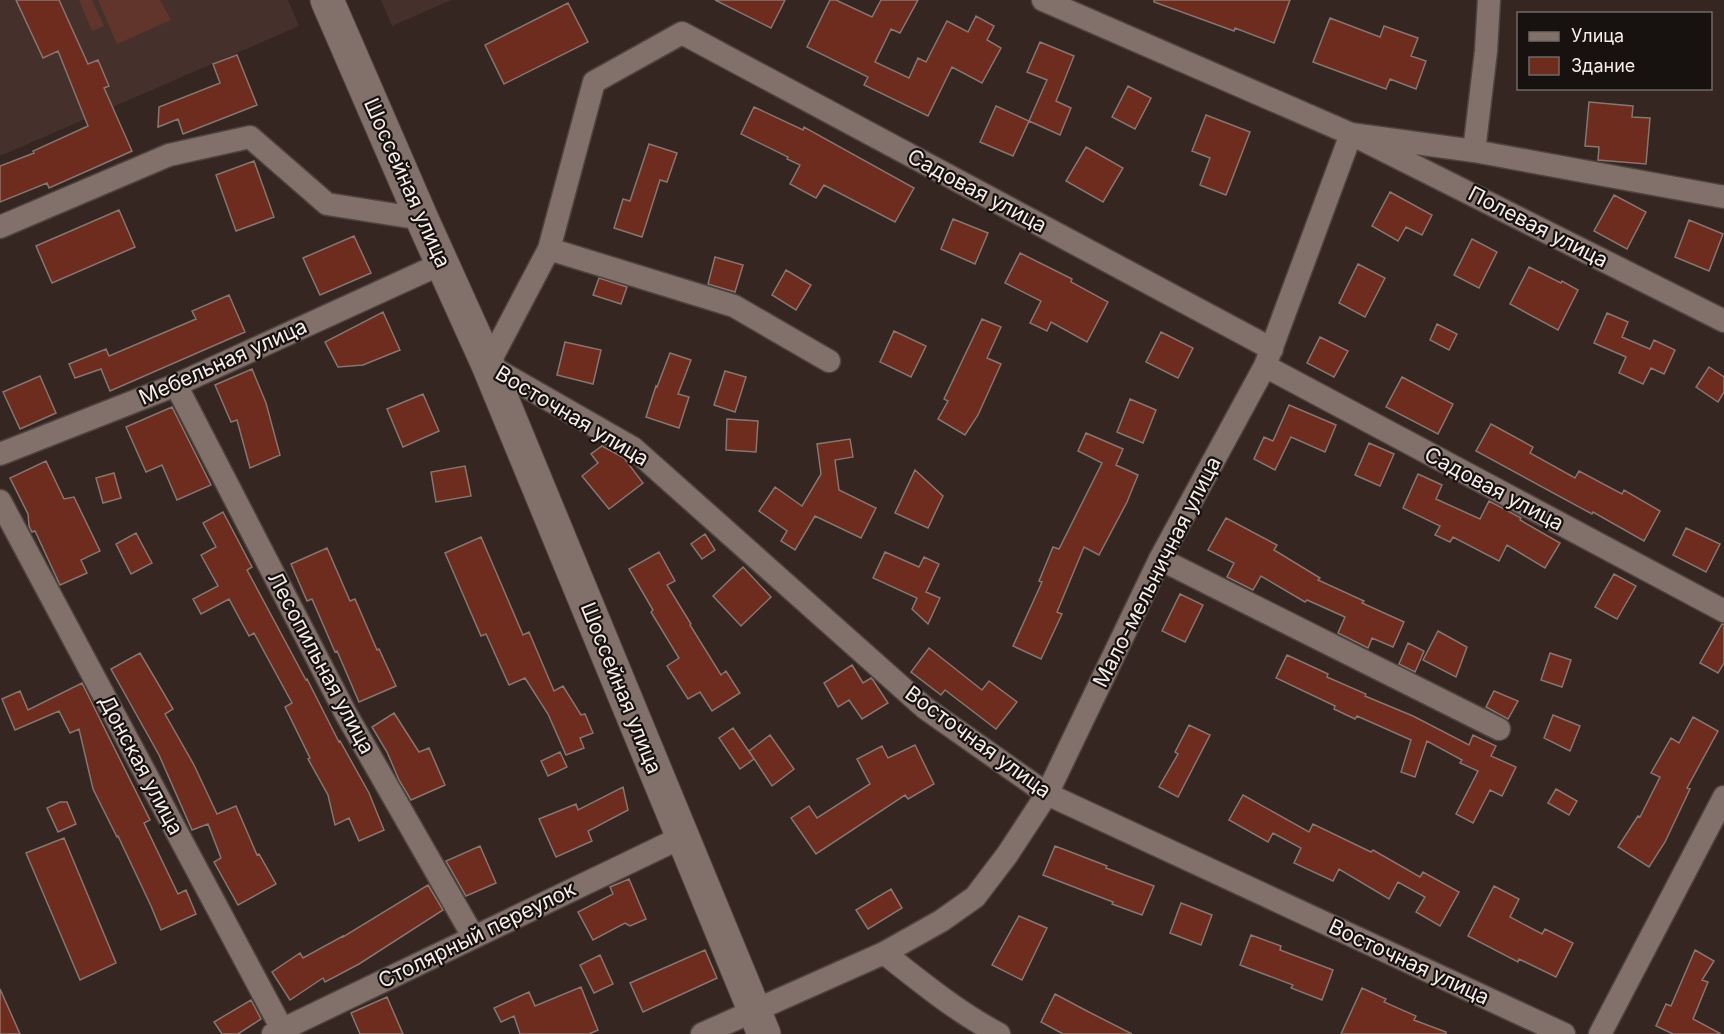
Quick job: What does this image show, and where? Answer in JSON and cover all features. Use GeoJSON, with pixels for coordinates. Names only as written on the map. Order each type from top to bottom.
{"type":"FeatureCollection","features":[{"type":"Feature","properties":{"kind":"main road","name":"Шоссейная улица"},"geometry":{"type":"LineString","coordinates":[[327,0],[488,365],[759,1022]]}},
{"type":"Feature","properties":{"kind":"street","name":"Полевая улица"},"geometry":{"type":"LineString","coordinates":[[1043,0],[1351,134],[1724,321]]}},
{"type":"Feature","properties":{"kind":"street"},"geometry":{"type":"LineString","coordinates":[[1474,151],[1486,51],[1489,0]]}},
{"type":"Feature","properties":{"kind":"street","name":"Садовая улица"},"geometry":{"type":"LineString","coordinates":[[549,249],[594,82],[682,33],[1724,611]]}},
{"type":"Feature","properties":{"kind":"street","name":"Полевая улица"},"geometry":{"type":"LineString","coordinates":[[1351,134],[1474,151],[1724,197]]}},
{"type":"Feature","properties":{"kind":"street","name":"Мало-мельничная улица"},"geometry":{"type":"LineString","coordinates":[[702,1034],[759,1022],[941,921],[975,897],[1007,855],[1047,794],[1160,559],[1268,358],[1351,134]]}},
{"type":"Feature","properties":{"kind":"street"},"geometry":{"type":"LineString","coordinates":[[0,227],[169,154],[250,137],[327,204],[422,219]]}},
{"type":"Feature","properties":{"kind":"street"},"geometry":{"type":"LineString","coordinates":[[488,365],[549,249],[734,306],[829,361]]}},
{"type":"Feature","properties":{"kind":"street","name":"Мебельная улица"},"geometry":{"type":"LineString","coordinates":[[0,454],[176,385],[443,263]]}},
{"type":"Feature","properties":{"kind":"street","name":"Восточная улица"},"geometry":{"type":"LineString","coordinates":[[488,365],[633,448],[925,708],[1047,794],[1564,1034]]}},
{"type":"Feature","properties":{"kind":"street","name":"Лесопильная улица"},"geometry":{"type":"LineString","coordinates":[[176,385],[346,714],[473,936]]}},
{"type":"Feature","properties":{"kind":"street","name":"Донская улица"},"geometry":{"type":"LineString","coordinates":[[0,501],[277,1032]]}},
{"type":"Feature","properties":{"kind":"street"},"geometry":{"type":"LineString","coordinates":[[1160,559],[1499,729]]}},
{"type":"Feature","properties":{"kind":"street"},"geometry":{"type":"LineString","coordinates":[[1600,1034],[1724,797]]}},
{"type":"Feature","properties":{"kind":"street","name":"Столярный переулок"},"geometry":{"type":"LineString","coordinates":[[277,1032],[682,837]]}},
{"type":"Feature","properties":{"kind":"street"},"geometry":{"type":"LineString","coordinates":[[884,953],[975,1022],[999,1034]]}},
{"type":"Feature","properties":{"kind":"shaded area"},"geometry":{"type":"Polygon","coordinates":[[[0,0],[288,0],[299,26],[0,156],[0,0]]]}},
{"type":"Feature","properties":{"kind":"shaded area"},"geometry":{"type":"Polygon","coordinates":[[[79,0],[92,0],[104,26],[92,31],[79,0]]]}},
{"type":"Feature","properties":{"kind":"shaded area"},"geometry":{"type":"Polygon","coordinates":[[[98,0],[160,0],[171,20],[117,44],[98,0]]]}},
{"type":"Feature","properties":{"kind":"shaded area"},"geometry":{"type":"Polygon","coordinates":[[[381,0],[451,0],[392,26],[381,0]]]}},
{"type":"Feature","properties":{"kind":"building"},"geometry":{"type":"Polygon","coordinates":[[[16,0],[59,0],[88,64],[98,60],[109,86],[104,88],[132,151],[49,188],[47,183],[0,202],[0,166],[34,153],[33,151],[88,126],[58,51],[43,58],[16,0]]]}},
{"type":"Feature","properties":{"kind":"building"},"geometry":{"type":"Polygon","coordinates":[[[715,0],[785,0],[771,28],[715,0]]]}},
{"type":"Feature","properties":{"kind":"building"},"geometry":{"type":"Polygon","coordinates":[[[830,0],[836,0],[872,17],[881,0],[918,0],[900,33],[891,29],[875,62],[909,78],[918,58],[926,62],[947,21],[968,32],[976,16],[994,26],[987,40],[1001,48],[982,83],[952,67],[928,116],[864,85],[868,77],[807,47],[830,0]]]}},
{"type":"Feature","properties":{"kind":"building"},"geometry":{"type":"Polygon","coordinates":[[[1154,0],[1290,0],[1274,43],[1235,28],[1234,31],[1154,2],[1154,0]]]}},
{"type":"Feature","properties":{"kind":"building"},"geometry":{"type":"Polygon","coordinates":[[[568,3],[588,42],[504,84],[485,45],[568,3]]]}},
{"type":"Feature","properties":{"kind":"building"},"geometry":{"type":"Polygon","coordinates":[[[1330,18],[1380,37],[1384,26],[1418,38],[1411,56],[1426,61],[1416,89],[1390,79],[1386,89],[1313,62],[1330,18]]]}},
{"type":"Feature","properties":{"kind":"building"},"geometry":{"type":"Polygon","coordinates":[[[1040,42],[1074,56],[1056,101],[1071,108],[1060,135],[1029,121],[1047,80],[1027,72],[1040,42]]]}},
{"type":"Feature","properties":{"kind":"building"},"geometry":{"type":"Polygon","coordinates":[[[237,55],[257,105],[183,134],[178,119],[158,127],[159,107],[220,83],[213,64],[237,55]]]}},
{"type":"Feature","properties":{"kind":"building"},"geometry":{"type":"Polygon","coordinates":[[[1128,86],[1151,98],[1135,129],[1112,117],[1128,86]]]}},
{"type":"Feature","properties":{"kind":"building"},"geometry":{"type":"Polygon","coordinates":[[[1589,102],[1633,106],[1632,117],[1650,118],[1646,164],[1598,160],[1599,147],[1585,146],[1589,102]]]}},
{"type":"Feature","properties":{"kind":"building"},"geometry":{"type":"Polygon","coordinates":[[[996,106],[1029,121],[1013,156],[980,142],[996,106]]]}},
{"type":"Feature","properties":{"kind":"building"},"geometry":{"type":"Polygon","coordinates":[[[754,107],[803,130],[804,127],[914,188],[895,222],[824,185],[816,198],[790,184],[800,165],[741,134],[754,107]]]}},
{"type":"Feature","properties":{"kind":"building"},"geometry":{"type":"Polygon","coordinates":[[[1206,115],[1250,132],[1226,195],[1200,185],[1210,158],[1192,151],[1206,115]]]}},
{"type":"Feature","properties":{"kind":"building"},"geometry":{"type":"Polygon","coordinates":[[[649,144],[677,153],[667,182],[660,180],[642,237],[614,228],[623,199],[630,201],[649,144]]]}},
{"type":"Feature","properties":{"kind":"building"},"geometry":{"type":"Polygon","coordinates":[[[1086,147],[1123,168],[1103,202],[1066,181],[1086,147]]]}},
{"type":"Feature","properties":{"kind":"building"},"geometry":{"type":"Polygon","coordinates":[[[254,161],[274,217],[236,231],[216,175],[254,161]]]}},
{"type":"Feature","properties":{"kind":"building"},"geometry":{"type":"Polygon","coordinates":[[[1390,192],[1432,215],[1422,235],[1406,227],[1398,241],[1372,226],[1390,192]]]}},
{"type":"Feature","properties":{"kind":"building"},"geometry":{"type":"Polygon","coordinates":[[[1614,195],[1646,212],[1627,249],[1594,231],[1614,195]]]}},
{"type":"Feature","properties":{"kind":"building"},"geometry":{"type":"Polygon","coordinates":[[[119,210],[135,247],[52,283],[36,246],[119,210]]]}},
{"type":"Feature","properties":{"kind":"building"},"geometry":{"type":"Polygon","coordinates":[[[953,219],[988,233],[975,264],[941,249],[953,219]]]}},
{"type":"Feature","properties":{"kind":"building"},"geometry":{"type":"Polygon","coordinates":[[[1689,220],[1723,234],[1709,271],[1675,257],[1689,220]]]}},
{"type":"Feature","properties":{"kind":"building"},"geometry":{"type":"Polygon","coordinates":[[[354,236],[371,273],[320,295],[303,258],[354,236]]]}},
{"type":"Feature","properties":{"kind":"building"},"geometry":{"type":"Polygon","coordinates":[[[1472,239],[1497,252],[1479,288],[1454,275],[1472,239]]]}},
{"type":"Feature","properties":{"kind":"building"},"geometry":{"type":"Polygon","coordinates":[[[1020,253],[1072,279],[1071,282],[1108,302],[1087,342],[1051,322],[1047,331],[1030,323],[1041,301],[1005,283],[1020,253]]]}},
{"type":"Feature","properties":{"kind":"building"},"geometry":{"type":"Polygon","coordinates":[[[715,257],[743,265],[735,292],[708,284],[715,257]]]}},
{"type":"Feature","properties":{"kind":"building"},"geometry":{"type":"Polygon","coordinates":[[[1358,264],[1385,278],[1365,317],[1339,303],[1358,264]]]}},
{"type":"Feature","properties":{"kind":"building"},"geometry":{"type":"Polygon","coordinates":[[[1529,267],[1578,290],[1558,330],[1510,304],[1529,267]]]}},
{"type":"Feature","properties":{"kind":"building"},"geometry":{"type":"Polygon","coordinates":[[[786,270],[811,285],[796,310],[772,295],[786,270]]]}},
{"type":"Feature","properties":{"kind":"building"},"geometry":{"type":"Polygon","coordinates":[[[599,278],[627,287],[621,304],[593,295],[599,278]]]}},
{"type":"Feature","properties":{"kind":"building"},"geometry":{"type":"Polygon","coordinates":[[[229,295],[245,332],[110,391],[101,369],[75,378],[69,364],[106,349],[109,356],[196,319],[192,311],[229,295]]]}},
{"type":"Feature","properties":{"kind":"building"},"geometry":{"type":"Polygon","coordinates":[[[383,312],[400,350],[363,365],[338,367],[325,342],[383,312]]]}},
{"type":"Feature","properties":{"kind":"building"},"geometry":{"type":"Polygon","coordinates":[[[1607,313],[1628,322],[1622,337],[1650,349],[1654,340],[1675,350],[1664,374],[1651,368],[1643,384],[1619,373],[1626,357],[1594,343],[1607,313]]]}},
{"type":"Feature","properties":{"kind":"building"},"geometry":{"type":"Polygon","coordinates":[[[982,319],[1001,327],[987,358],[1001,364],[978,415],[965,435],[938,419],[948,401],[944,399],[982,319]]]}},
{"type":"Feature","properties":{"kind":"building"},"geometry":{"type":"Polygon","coordinates":[[[1437,324],[1457,334],[1449,350],[1430,340],[1437,324]]]}},
{"type":"Feature","properties":{"kind":"building"},"geometry":{"type":"Polygon","coordinates":[[[894,331],[926,346],[911,377],[880,362],[894,331]]]}},
{"type":"Feature","properties":{"kind":"building"},"geometry":{"type":"Polygon","coordinates":[[[1161,332],[1193,348],[1178,378],[1146,362],[1161,332]]]}},
{"type":"Feature","properties":{"kind":"building"},"geometry":{"type":"Polygon","coordinates":[[[1320,337],[1348,351],[1334,377],[1307,363],[1320,337]]]}},
{"type":"Feature","properties":{"kind":"building"},"geometry":{"type":"Polygon","coordinates":[[[565,342],[601,350],[593,384],[557,375],[565,342]]]}},
{"type":"Feature","properties":{"kind":"building"},"geometry":{"type":"Polygon","coordinates":[[[670,353],[691,360],[678,394],[689,397],[679,428],[646,417],[670,353]]]}},
{"type":"Feature","properties":{"kind":"building"},"geometry":{"type":"Polygon","coordinates":[[[1709,367],[1724,377],[1724,392],[1718,402],[1696,387],[1709,367]]]}},
{"type":"Feature","properties":{"kind":"building"},"geometry":{"type":"Polygon","coordinates":[[[252,369],[266,403],[280,455],[250,468],[237,420],[231,422],[215,385],[252,369]]]}},
{"type":"Feature","properties":{"kind":"building"},"geometry":{"type":"Polygon","coordinates":[[[725,371],[746,377],[735,412],[714,405],[725,371]]]}},
{"type":"Feature","properties":{"kind":"building"},"geometry":{"type":"Polygon","coordinates":[[[40,376],[56,413],[20,429],[3,392],[40,376]]]}},
{"type":"Feature","properties":{"kind":"building"},"geometry":{"type":"Polygon","coordinates":[[[1402,377],[1453,404],[1438,434],[1386,407],[1402,377]]]}},
{"type":"Feature","properties":{"kind":"building"},"geometry":{"type":"Polygon","coordinates":[[[423,394],[439,431],[403,447],[387,409],[423,394]]]}},
{"type":"Feature","properties":{"kind":"building"},"geometry":{"type":"Polygon","coordinates":[[[1130,399],[1156,410],[1143,443],[1117,432],[1130,399]]]}},
{"type":"Feature","properties":{"kind":"building"},"geometry":{"type":"Polygon","coordinates":[[[1289,405],[1336,425],[1325,452],[1291,437],[1275,470],[1254,459],[1264,437],[1273,441],[1289,405]]]}},
{"type":"Feature","properties":{"kind":"building"},"geometry":{"type":"Polygon","coordinates":[[[172,407],[211,485],[177,500],[162,465],[146,472],[126,427],[172,407]]]}},
{"type":"Feature","properties":{"kind":"building"},"geometry":{"type":"Polygon","coordinates":[[[727,419],[758,421],[756,452],[726,450],[727,419]]]}},
{"type":"Feature","properties":{"kind":"building"},"geometry":{"type":"Polygon","coordinates":[[[1491,424],[1533,447],[1530,453],[1575,478],[1579,471],[1622,494],[1624,490],[1660,511],[1644,541],[1476,451],[1491,424]]]}},
{"type":"Feature","properties":{"kind":"building"},"geometry":{"type":"Polygon","coordinates":[[[1086,433],[1123,449],[1116,465],[1138,475],[1127,502],[1099,555],[1084,547],[1057,612],[1062,614],[1041,659],[1013,646],[1042,582],[1039,581],[1053,547],[1059,549],[1102,463],[1078,451],[1086,433]]]}},
{"type":"Feature","properties":{"kind":"building"},"geometry":{"type":"Polygon","coordinates":[[[850,439],[853,457],[835,460],[839,490],[876,508],[861,538],[815,516],[795,550],[781,541],[787,531],[759,511],[775,487],[802,506],[821,474],[817,444],[850,439]]]}},
{"type":"Feature","properties":{"kind":"building"},"geometry":{"type":"Polygon","coordinates":[[[1369,443],[1394,454],[1380,486],[1355,475],[1369,443]]]}},
{"type":"Feature","properties":{"kind":"building"},"geometry":{"type":"Polygon","coordinates":[[[602,446],[624,458],[643,483],[609,509],[582,476],[598,463],[591,454],[602,446]]]}},
{"type":"Feature","properties":{"kind":"building"},"geometry":{"type":"Polygon","coordinates":[[[46,461],[64,499],[74,497],[100,551],[81,560],[87,573],[60,585],[35,531],[32,532],[29,526],[28,514],[10,478],[46,461]]]}},
{"type":"Feature","properties":{"kind":"building"},"geometry":{"type":"Polygon","coordinates":[[[465,466],[471,496],[436,502],[431,472],[465,466]]]}},
{"type":"Feature","properties":{"kind":"building"},"geometry":{"type":"Polygon","coordinates":[[[915,470],[943,496],[928,528],[895,513],[915,470]]]}},
{"type":"Feature","properties":{"kind":"building"},"geometry":{"type":"Polygon","coordinates":[[[114,473],[121,498],[103,503],[96,478],[114,473]]]}},
{"type":"Feature","properties":{"kind":"building"},"geometry":{"type":"Polygon","coordinates":[[[1418,474],[1442,485],[1436,499],[1480,519],[1489,501],[1560,543],[1545,568],[1507,545],[1499,561],[1453,537],[1450,542],[1435,535],[1440,526],[1403,508],[1418,474]]]}},
{"type":"Feature","properties":{"kind":"building"},"geometry":{"type":"Polygon","coordinates":[[[223,512],[252,567],[247,570],[339,742],[369,793],[384,830],[359,841],[349,818],[335,825],[328,795],[308,759],[310,758],[285,707],[292,703],[254,633],[249,636],[229,599],[201,614],[193,599],[218,586],[201,555],[216,547],[203,523],[223,512]]]}},
{"type":"Feature","properties":{"kind":"building"},"geometry":{"type":"Polygon","coordinates":[[[1226,518],[1277,545],[1274,550],[1320,578],[1318,580],[1404,622],[1393,647],[1372,638],[1368,648],[1338,633],[1345,617],[1307,600],[1305,602],[1261,576],[1253,590],[1227,577],[1234,563],[1208,550],[1226,518]]]}},
{"type":"Feature","properties":{"kind":"building"},"geometry":{"type":"Polygon","coordinates":[[[1686,528],[1720,544],[1706,572],[1673,555],[1686,528]]]}},
{"type":"Feature","properties":{"kind":"building"},"geometry":{"type":"Polygon","coordinates":[[[136,533],[152,563],[131,574],[116,544],[136,533]]]}},
{"type":"Feature","properties":{"kind":"building"},"geometry":{"type":"Polygon","coordinates":[[[705,534],[715,550],[702,559],[691,544],[705,534]]]}},
{"type":"Feature","properties":{"kind":"building"},"geometry":{"type":"Polygon","coordinates":[[[481,537],[523,635],[529,632],[554,691],[563,686],[581,715],[585,714],[593,733],[580,738],[584,748],[566,755],[548,714],[525,678],[509,685],[486,634],[481,636],[445,553],[481,537]]]}},
{"type":"Feature","properties":{"kind":"building"},"geometry":{"type":"Polygon","coordinates":[[[327,548],[350,601],[355,599],[377,650],[379,649],[396,686],[359,702],[312,599],[307,601],[291,564],[327,548]]]}},
{"type":"Feature","properties":{"kind":"building"},"geometry":{"type":"Polygon","coordinates":[[[659,552],[675,581],[667,585],[721,675],[726,671],[740,693],[712,711],[700,692],[688,699],[667,666],[679,658],[651,612],[653,610],[629,569],[659,552]]]}},
{"type":"Feature","properties":{"kind":"building"},"geometry":{"type":"Polygon","coordinates":[[[885,552],[919,567],[924,557],[939,564],[926,592],[940,598],[928,624],[912,609],[917,598],[873,578],[885,552]]]}},
{"type":"Feature","properties":{"kind":"building"},"geometry":{"type":"Polygon","coordinates":[[[743,567],[771,597],[741,626],[713,596],[743,567]]]}},
{"type":"Feature","properties":{"kind":"building"},"geometry":{"type":"Polygon","coordinates":[[[1614,574],[1636,586],[1617,619],[1595,607],[1614,574]]]}},
{"type":"Feature","properties":{"kind":"building"},"geometry":{"type":"Polygon","coordinates":[[[1180,594],[1203,605],[1185,642],[1162,631],[1180,594]]]}},
{"type":"Feature","properties":{"kind":"building"},"geometry":{"type":"Polygon","coordinates":[[[1724,624],[1724,663],[1718,673],[1700,663],[1724,624]]]}},
{"type":"Feature","properties":{"kind":"building"},"geometry":{"type":"Polygon","coordinates":[[[1438,631],[1467,647],[1456,677],[1423,660],[1438,631]]]}},
{"type":"Feature","properties":{"kind":"building"},"geometry":{"type":"Polygon","coordinates":[[[1408,643],[1424,651],[1415,672],[1399,664],[1408,643]]]}},
{"type":"Feature","properties":{"kind":"building"},"geometry":{"type":"Polygon","coordinates":[[[929,648],[982,690],[989,681],[1017,702],[996,729],[945,690],[941,695],[911,672],[929,648]]]}},
{"type":"Feature","properties":{"kind":"building"},"geometry":{"type":"Polygon","coordinates":[[[140,653],[173,709],[165,714],[194,765],[217,814],[236,806],[257,855],[259,854],[276,884],[238,905],[214,862],[221,858],[208,824],[192,830],[159,755],[111,669],[140,653]]]}},
{"type":"Feature","properties":{"kind":"building"},"geometry":{"type":"Polygon","coordinates":[[[1550,653],[1571,660],[1562,687],[1541,680],[1550,653]]]}},
{"type":"Feature","properties":{"kind":"building"},"geometry":{"type":"Polygon","coordinates":[[[1287,655],[1328,674],[1327,677],[1366,694],[1365,696],[1413,716],[1469,745],[1473,735],[1496,746],[1491,756],[1516,767],[1502,796],[1490,790],[1473,823],[1456,814],[1478,771],[1460,763],[1462,760],[1427,741],[1415,777],[1401,772],[1411,740],[1357,716],[1355,719],[1334,709],[1335,706],[1276,678],[1287,655]]]}},
{"type":"Feature","properties":{"kind":"building"},"geometry":{"type":"Polygon","coordinates":[[[852,665],[863,683],[871,678],[873,680],[888,703],[862,719],[849,700],[838,707],[824,683],[852,665]]]}},
{"type":"Feature","properties":{"kind":"building"},"geometry":{"type":"Polygon","coordinates":[[[82,683],[150,820],[144,823],[178,894],[186,890],[196,914],[161,930],[118,836],[93,789],[79,729],[70,733],[59,711],[15,730],[2,699],[20,691],[28,710],[82,683]]]}},
{"type":"Feature","properties":{"kind":"building"},"geometry":{"type":"Polygon","coordinates":[[[1494,691],[1518,701],[1508,719],[1486,707],[1494,691]]]}},
{"type":"Feature","properties":{"kind":"building"},"geometry":{"type":"Polygon","coordinates":[[[394,713],[419,752],[429,748],[445,785],[411,800],[372,727],[394,713]]]}},
{"type":"Feature","properties":{"kind":"building"},"geometry":{"type":"Polygon","coordinates":[[[1553,715],[1580,726],[1570,751],[1544,738],[1553,715]]]}},
{"type":"Feature","properties":{"kind":"building"},"geometry":{"type":"Polygon","coordinates":[[[1693,717],[1718,731],[1687,788],[1690,789],[1665,842],[1649,867],[1618,847],[1638,816],[1640,817],[1660,777],[1651,773],[1671,738],[1679,743],[1693,717]]]}},
{"type":"Feature","properties":{"kind":"building"},"geometry":{"type":"Polygon","coordinates":[[[1189,725],[1210,735],[1178,797],[1159,787],[1178,754],[1175,752],[1189,725]]]}},
{"type":"Feature","properties":{"kind":"building"},"geometry":{"type":"Polygon","coordinates":[[[733,728],[754,759],[740,769],[719,738],[733,728]]]}},
{"type":"Feature","properties":{"kind":"building"},"geometry":{"type":"Polygon","coordinates":[[[770,735],[794,769],[772,786],[749,751],[770,735]]]}},
{"type":"Feature","properties":{"kind":"building"},"geometry":{"type":"Polygon","coordinates":[[[915,745],[934,784],[908,799],[905,795],[816,854],[791,818],[809,806],[817,818],[870,784],[857,759],[882,746],[888,758],[915,745]]]}},
{"type":"Feature","properties":{"kind":"building"},"geometry":{"type":"Polygon","coordinates":[[[560,752],[567,767],[548,776],[541,761],[560,752]]]}},
{"type":"Feature","properties":{"kind":"building"},"geometry":{"type":"Polygon","coordinates":[[[623,787],[628,810],[588,831],[592,841],[556,857],[539,819],[576,804],[578,810],[623,787]]]}},
{"type":"Feature","properties":{"kind":"building"},"geometry":{"type":"Polygon","coordinates":[[[1556,789],[1577,801],[1569,815],[1548,803],[1556,789]]]}},
{"type":"Feature","properties":{"kind":"building"},"geometry":{"type":"Polygon","coordinates":[[[1243,795],[1309,832],[1313,824],[1371,852],[1373,850],[1420,877],[1423,872],[1459,892],[1440,926],[1416,912],[1425,897],[1398,882],[1389,899],[1339,869],[1333,881],[1294,863],[1301,848],[1273,833],[1268,842],[1229,820],[1243,795]]]}},
{"type":"Feature","properties":{"kind":"building"},"geometry":{"type":"Polygon","coordinates":[[[60,802],[67,802],[76,824],[58,832],[47,808],[60,802]]]}},
{"type":"Feature","properties":{"kind":"building"},"geometry":{"type":"Polygon","coordinates":[[[64,838],[116,963],[80,980],[26,853],[64,838]]]}},
{"type":"Feature","properties":{"kind":"building"},"geometry":{"type":"Polygon","coordinates":[[[480,846],[496,883],[466,896],[446,861],[480,846]]]}},
{"type":"Feature","properties":{"kind":"building"},"geometry":{"type":"Polygon","coordinates":[[[1055,846],[1154,886],[1142,915],[1043,875],[1055,846]]]}},
{"type":"Feature","properties":{"kind":"building"},"geometry":{"type":"Polygon","coordinates":[[[629,879],[646,919],[630,926],[625,923],[593,940],[578,912],[613,894],[610,887],[629,879]]]}},
{"type":"Feature","properties":{"kind":"building"},"geometry":{"type":"Polygon","coordinates":[[[428,885],[443,910],[359,964],[325,982],[323,978],[290,1000],[272,972],[300,953],[303,958],[343,937],[428,885]]]}},
{"type":"Feature","properties":{"kind":"building"},"geometry":{"type":"Polygon","coordinates":[[[1494,886],[1519,899],[1510,917],[1542,934],[1545,929],[1573,943],[1556,977],[1519,959],[1518,962],[1468,936],[1494,886]]]}},
{"type":"Feature","properties":{"kind":"building"},"geometry":{"type":"Polygon","coordinates":[[[891,889],[902,908],[868,929],[856,910],[891,889]]]}},
{"type":"Feature","properties":{"kind":"building"},"geometry":{"type":"Polygon","coordinates":[[[1181,903],[1212,915],[1201,945],[1170,933],[1181,903]]]}},
{"type":"Feature","properties":{"kind":"building"},"geometry":{"type":"Polygon","coordinates":[[[1019,916],[1047,928],[1022,980],[992,965],[1019,916]]]}},
{"type":"Feature","properties":{"kind":"building"},"geometry":{"type":"Polygon","coordinates":[[[1251,935],[1281,946],[1280,950],[1333,970],[1322,1000],[1291,988],[1293,985],[1240,965],[1251,935]]]}},
{"type":"Feature","properties":{"kind":"building"},"geometry":{"type":"Polygon","coordinates":[[[705,950],[717,978],[643,1012],[630,983],[705,950]]]}},
{"type":"Feature","properties":{"kind":"building"},"geometry":{"type":"Polygon","coordinates":[[[1695,950],[1714,961],[1702,980],[1708,982],[1693,1019],[1721,1034],[1673,1034],[1656,1026],[1666,1004],[1671,1006],[1695,950]]]}},
{"type":"Feature","properties":{"kind":"building"},"geometry":{"type":"Polygon","coordinates":[[[600,955],[613,984],[594,993],[580,965],[600,955]]]}},
{"type":"Feature","properties":{"kind":"building"},"geometry":{"type":"Polygon","coordinates":[[[581,987],[598,1030],[589,1034],[520,1034],[514,1016],[501,1022],[494,1008],[529,992],[535,1006],[581,987]]]}},
{"type":"Feature","properties":{"kind":"building"},"geometry":{"type":"Polygon","coordinates":[[[1362,988],[1386,999],[1384,1002],[1416,1016],[1414,1020],[1446,1032],[1446,1034],[1341,1034],[1362,988]]]}},
{"type":"Feature","properties":{"kind":"building"},"geometry":{"type":"Polygon","coordinates":[[[0,989],[20,1034],[0,1034],[0,989]]]}},
{"type":"Feature","properties":{"kind":"building"},"geometry":{"type":"Polygon","coordinates":[[[1055,994],[1132,1034],[1063,1034],[1041,1022],[1055,994]]]}},
{"type":"Feature","properties":{"kind":"building"},"geometry":{"type":"Polygon","coordinates":[[[387,997],[403,1034],[360,1034],[351,1013],[387,997]]]}},
{"type":"Feature","properties":{"kind":"building"},"geometry":{"type":"Polygon","coordinates":[[[251,1000],[261,1019],[238,1034],[222,1034],[214,1022],[251,1000]]]}}]}
